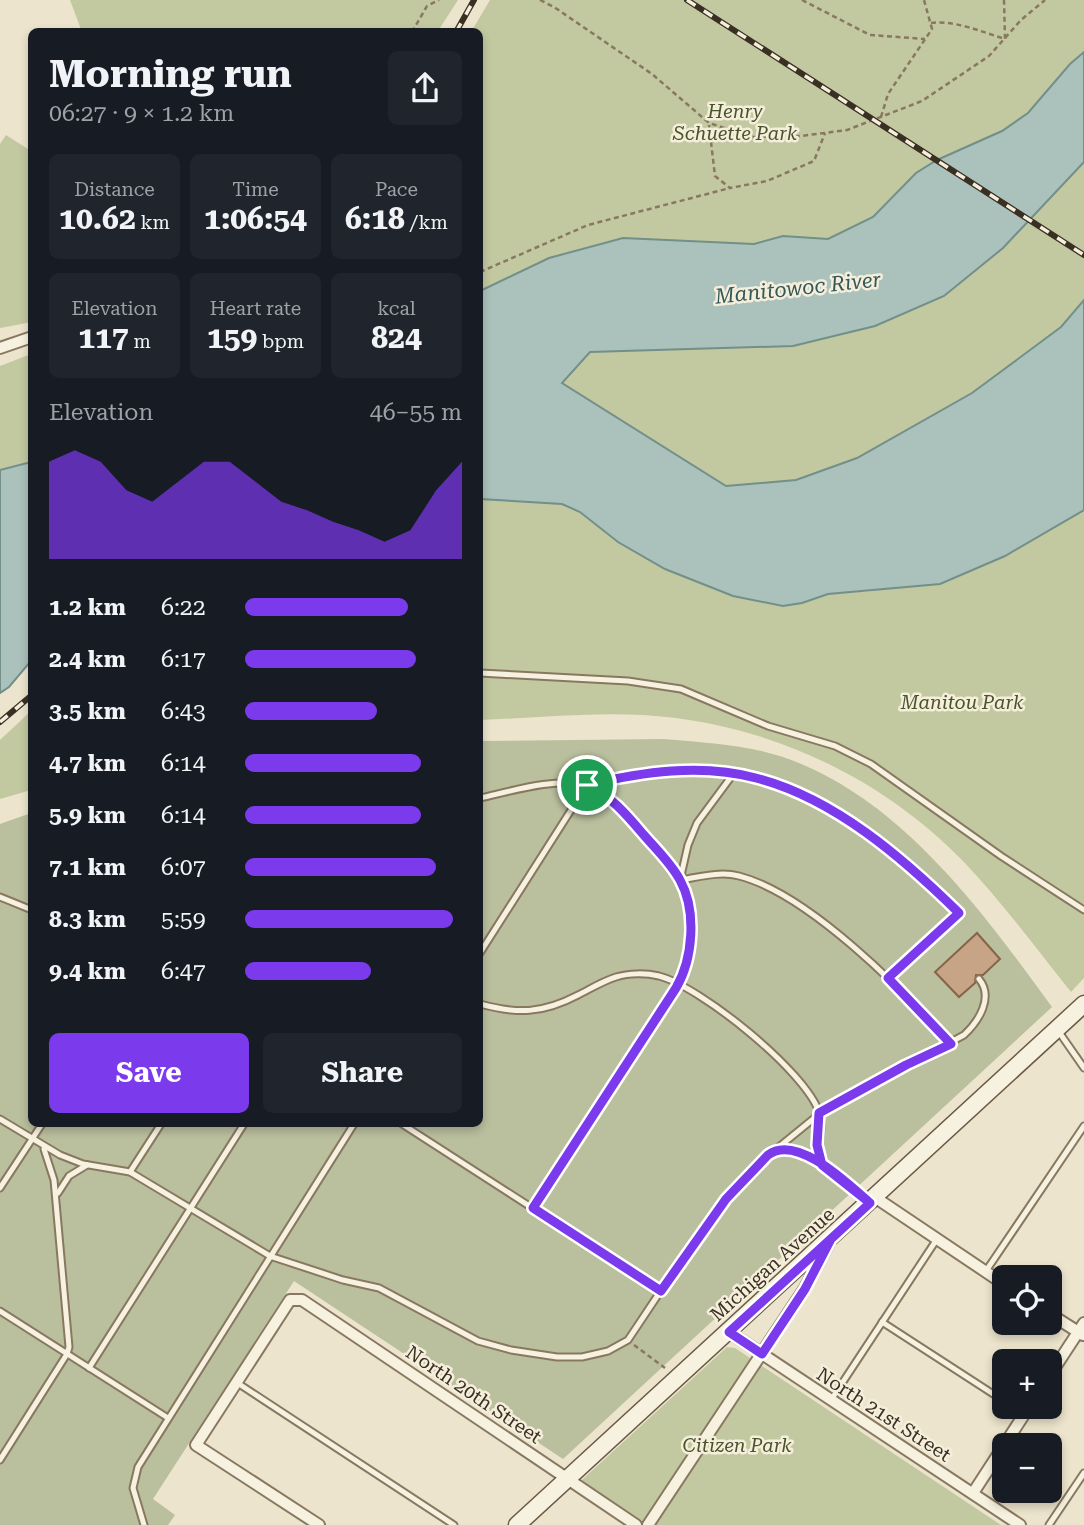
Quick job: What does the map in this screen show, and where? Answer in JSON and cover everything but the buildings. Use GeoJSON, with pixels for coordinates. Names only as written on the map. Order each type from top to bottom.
{"type":"FeatureCollection","features":[{"type":"Feature","properties":{"kind":"street"},"geometry":{"type":"LineString","coordinates":[[0,348],[28,338]]}},
{"type":"Feature","properties":{"kind":"street","name":"Michigan Avenue"},"geometry":{"type":"LineString","coordinates":[[517,1525],[873,1201],[1084,1004]]}},
{"type":"Feature","properties":{"kind":"street"},"geometry":{"type":"LineString","coordinates":[[873,1201],[992,1275]]}},
{"type":"Feature","properties":{"kind":"street"},"geometry":{"type":"LineString","coordinates":[[648,1525],[805,1289],[831,1239]]}},
{"type":"Feature","properties":{"kind":"street","name":"North 20th Street"},"geometry":{"type":"LineString","coordinates":[[236,1382],[290,1300],[302,1300],[636,1525]]}},
{"type":"Feature","properties":{"kind":"street"},"geometry":{"type":"LineString","coordinates":[[1062,1320],[1082,1331],[1062,1359]]}},
{"type":"Feature","properties":{"kind":"street","name":"North 21st Street"},"geometry":{"type":"LineString","coordinates":[[729,1332],[1020,1525]]}},
{"type":"Feature","properties":{"kind":"street"},"geometry":{"type":"LineString","coordinates":[[236,1382],[196,1445],[319,1525]]}},
{"type":"Feature","properties":{"kind":"street"},"geometry":{"type":"LineString","coordinates":[[973,1493],[1022,1419]]}},
{"type":"Feature","properties":{"kind":"lane"},"geometry":{"type":"LineString","coordinates":[[483,673],[628,681],[681,689],[768,726],[835,746],[871,764],[1000,856],[1084,910]]}},
{"type":"Feature","properties":{"kind":"lane"},"geometry":{"type":"LineString","coordinates":[[483,797],[561,782],[587,785],[666,771],[734,773],[777,784],[827,807],[911,869],[959,913],[888,978]]}},
{"type":"Feature","properties":{"kind":"lane"},"geometry":{"type":"LineString","coordinates":[[680,880],[688,845],[697,823],[734,773]]}},
{"type":"Feature","properties":{"kind":"lane"},"geometry":{"type":"LineString","coordinates":[[533,1208],[687,967],[690,938],[688,907],[680,880],[614,801],[587,785]]}},
{"type":"Feature","properties":{"kind":"lane"},"geometry":{"type":"LineString","coordinates":[[483,948],[587,785]]}},
{"type":"Feature","properties":{"kind":"lane"},"geometry":{"type":"LineString","coordinates":[[680,880],[724,874],[753,881],[796,905],[888,978],[951,1044]]}},
{"type":"Feature","properties":{"kind":"lane"},"geometry":{"type":"LineString","coordinates":[[0,897],[28,908]]}},
{"type":"Feature","properties":{"kind":"lane"},"geometry":{"type":"LineString","coordinates":[[483,1004],[531,1012],[551,1007],[617,976],[631,974],[660,977],[678,984],[710,1003],[797,1076],[819,1113],[817,1145],[822,1165]]}},
{"type":"Feature","properties":{"kind":"lane"},"geometry":{"type":"LineString","coordinates":[[0,1119],[42,1147],[87,1165],[130,1172],[270,1256],[343,1280],[379,1288],[478,1341],[511,1350],[557,1357],[582,1357],[608,1351],[628,1340],[726,1199],[775,1150],[819,1113],[906,1065],[951,1044],[972,1027],[983,1009],[985,990],[979,979]]}},
{"type":"Feature","properties":{"kind":"lane"},"geometry":{"type":"LineString","coordinates":[[1057,1029],[1084,1068]]}},
{"type":"Feature","properties":{"kind":"lane"},"geometry":{"type":"LineString","coordinates":[[986,1271],[1084,1126]]}},
{"type":"Feature","properties":{"kind":"lane"},"geometry":{"type":"LineString","coordinates":[[0,1188],[40,1127]]}},
{"type":"Feature","properties":{"kind":"lane"},"geometry":{"type":"LineString","coordinates":[[130,1172],[159,1127]]}},
{"type":"Feature","properties":{"kind":"lane"},"geometry":{"type":"LineString","coordinates":[[89,1368],[242,1127]]}},
{"type":"Feature","properties":{"kind":"lane"},"geometry":{"type":"LineString","coordinates":[[144,1525],[142,1511],[135,1500],[135,1477],[168,1418],[352,1127]]}},
{"type":"Feature","properties":{"kind":"lane"},"geometry":{"type":"LineString","coordinates":[[407,1127],[661,1291]]}},
{"type":"Feature","properties":{"kind":"lane"},"geometry":{"type":"LineString","coordinates":[[0,1460],[67,1354],[69,1334],[56,1199],[51,1166],[42,1147]]}},
{"type":"Feature","properties":{"kind":"lane"},"geometry":{"type":"LineString","coordinates":[[775,1150],[800,1152],[873,1201]]}},
{"type":"Feature","properties":{"kind":"lane"},"geometry":{"type":"LineString","coordinates":[[56,1199],[62,1183],[87,1165]]}},
{"type":"Feature","properties":{"kind":"lane"},"geometry":{"type":"LineString","coordinates":[[831,1400],[937,1239]]}},
{"type":"Feature","properties":{"kind":"lane"},"geometry":{"type":"LineString","coordinates":[[0,1311],[168,1418]]}},
{"type":"Feature","properties":{"kind":"lane"},"geometry":{"type":"LineString","coordinates":[[882,1322],[992,1393]]}},
{"type":"Feature","properties":{"kind":"lane"},"geometry":{"type":"LineString","coordinates":[[236,1382],[454,1525]]}},
{"type":"Feature","properties":{"kind":"lane"},"geometry":{"type":"LineString","coordinates":[[0,1446],[7,1450]]}},
{"type":"Feature","properties":{"kind":"lane"},"geometry":{"type":"LineString","coordinates":[[1049,1525],[1084,1473]]}},
{"type":"Feature","properties":{"kind":"path"},"geometry":{"type":"LineString","coordinates":[[414,28],[427,6],[439,0]]}},
{"type":"Feature","properties":{"kind":"path"},"geometry":{"type":"LineString","coordinates":[[540,0],[554,6],[652,74],[709,123],[752,137],[847,130],[922,101],[989,56],[1021,20],[1045,0]]}},
{"type":"Feature","properties":{"kind":"path"},"geometry":{"type":"LineString","coordinates":[[802,0],[870,35],[925,39]]}},
{"type":"Feature","properties":{"kind":"path"},"geometry":{"type":"LineString","coordinates":[[881,117],[888,94],[932,29],[924,0]]}},
{"type":"Feature","properties":{"kind":"path"},"geometry":{"type":"LineString","coordinates":[[1004,0],[1004,39]]}},
{"type":"Feature","properties":{"kind":"path"},"geometry":{"type":"LineString","coordinates":[[930,23],[958,26],[1004,39]]}},
{"type":"Feature","properties":{"kind":"path"},"geometry":{"type":"LineString","coordinates":[[709,123],[715,176],[730,188]]}},
{"type":"Feature","properties":{"kind":"path"},"geometry":{"type":"LineString","coordinates":[[483,271],[588,225],[767,181],[814,161],[825,133]]}},
{"type":"Feature","properties":{"kind":"path"},"geometry":{"type":"LineString","coordinates":[[628,1340],[665,1368]]}},
{"type":"Feature","properties":{"kind":"green space"},"geometry":{"type":"Polygon","coordinates":[[[70,0],[458,0],[440,28],[80,28],[70,0]]]}},
{"type":"Feature","properties":{"kind":"green space","name":"Henry Schuette Park"},"geometry":{"type":"Polygon","coordinates":[[[490,0],[1084,0],[1084,52],[1070,64],[1028,113],[1002,131],[936,160],[916,173],[873,217],[828,239],[783,236],[754,244],[623,238],[549,258],[483,290],[483,28],[473,28],[490,0]]]}},
{"type":"Feature","properties":{"kind":"green space"},"geometry":{"type":"Polygon","coordinates":[[[6,135],[28,149],[28,323],[0,328],[0,144],[6,135]]]}},
{"type":"Feature","properties":{"kind":"green space"},"geometry":{"type":"Polygon","coordinates":[[[1084,162],[1084,300],[1061,327],[972,393],[857,458],[796,480],[726,486],[562,383],[590,352],[793,346],[1003,248],[1084,162]]]}},
{"type":"Feature","properties":{"kind":"green space"},"geometry":{"type":"Polygon","coordinates":[[[28,355],[28,463],[0,470],[0,366],[28,355]]]}},
{"type":"Feature","properties":{"kind":"green space","name":"Manitou Park"},"geometry":{"type":"Polygon","coordinates":[[[483,499],[562,504],[580,512],[618,542],[665,569],[733,596],[783,606],[828,594],[872,591],[1048,531],[1084,510],[1084,978],[1071,992],[1019,925],[963,861],[930,830],[895,803],[817,758],[732,729],[688,720],[643,715],[483,720],[483,499]]]}},
{"type":"Feature","properties":{"kind":"green space"},"geometry":{"type":"Polygon","coordinates":[[[28,714],[28,791],[0,799],[0,740],[28,714]]]}},
{"type":"Feature","properties":{"kind":"green space"},"geometry":{"type":"Polygon","coordinates":[[[663,739],[766,752],[799,763],[838,783],[875,807],[910,836],[972,902],[1052,1007],[563,1459],[294,1281],[153,1499],[175,1515],[168,1525],[0,1525],[0,824],[28,814],[28,1127],[483,1127],[483,741],[663,739]]]}},
{"type":"Feature","properties":{"kind":"green space","name":"Citizen Park"},"geometry":{"type":"Polygon","coordinates":[[[727,1347],[735,1348],[1001,1525],[625,1525],[572,1489],[727,1347]]]}},
{"type":"Feature","properties":{"kind":"water","name":"Manitowoc River"},"geometry":{"type":"Polygon","coordinates":[[[1084,52],[1084,162],[1003,248],[944,296],[875,326],[793,346],[590,352],[562,383],[726,486],[796,480],[857,458],[972,393],[1061,327],[1084,300],[1084,510],[1005,556],[940,584],[828,594],[783,606],[733,596],[665,569],[618,542],[580,512],[562,504],[483,499],[483,290],[549,258],[623,238],[754,244],[783,236],[828,239],[873,217],[916,173],[937,160],[1002,131],[1028,113],[1070,64],[1084,52]]]}},
{"type":"Feature","properties":{"kind":"water"},"geometry":{"type":"Polygon","coordinates":[[[28,463],[28,665],[9,687],[0,693],[0,470],[28,463]]]}},
{"type":"Feature","properties":{"kind":"railway"},"geometry":{"type":"LineString","coordinates":[[458,28],[474,0]]}},
{"type":"Feature","properties":{"kind":"railway"},"geometry":{"type":"LineString","coordinates":[[687,0],[1084,255]]}},
{"type":"Feature","properties":{"kind":"railway"},"geometry":{"type":"LineString","coordinates":[[0,722],[28,698]]}},
{"type":"Feature","properties":{"kind":"route"},"geometry":{"type":"LineString","coordinates":[[587,785],[600,791],[624,811],[680,880],[689,921],[689,955],[687,967],[676,988],[533,1208],[661,1291],[726,1199],[768,1155],[775,1150],[787,1149],[810,1156],[870,1203],[729,1332],[762,1354],[805,1289],[831,1239],[870,1203],[822,1165],[817,1145],[819,1113],[906,1065],[951,1044],[888,978],[959,913],[911,869],[853,825],[827,807],[777,784],[734,773],[699,770],[632,775],[587,785]]}}]}
